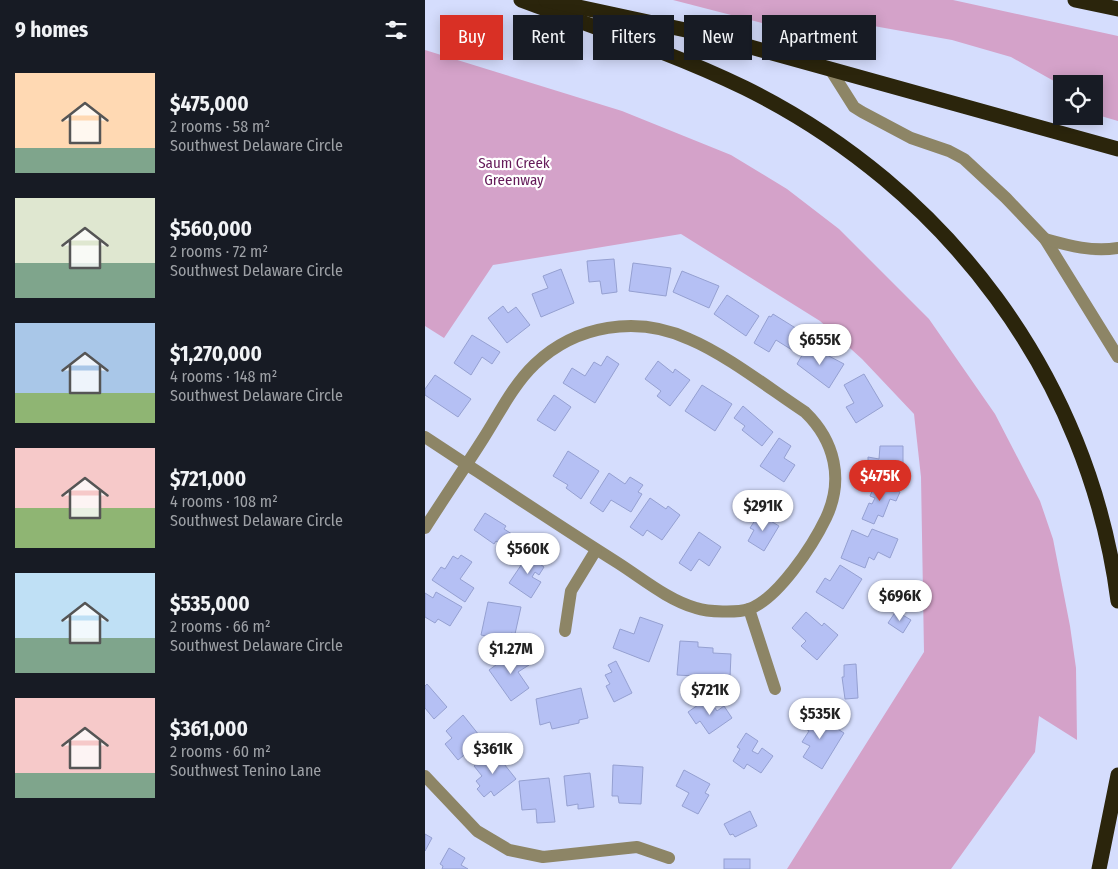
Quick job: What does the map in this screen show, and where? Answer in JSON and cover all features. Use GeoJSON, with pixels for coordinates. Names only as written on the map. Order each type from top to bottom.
{"type":"FeatureCollection","features":[{"type":"Feature","properties":{"kind":"highway"},"geometry":{"type":"LineString","coordinates":[[521,0],[693,65],[745,88],[793,114],[844,147],[884,177],[929,218],[962,254],[1013,320],[1024,336],[1065,413],[1091,478],[1111,556],[1118,601]]}},
{"type":"Feature","properties":{"kind":"highway"},"geometry":{"type":"LineString","coordinates":[[546,0],[704,34],[1118,149]]}},
{"type":"Feature","properties":{"kind":"highway"},"geometry":{"type":"LineString","coordinates":[[1075,0],[1118,9]]}},
{"type":"Feature","properties":{"kind":"highway"},"geometry":{"type":"LineString","coordinates":[[1099,869],[1118,774]]}},
{"type":"Feature","properties":{"kind":"street"},"geometry":{"type":"LineString","coordinates":[[830,69],[854,106],[911,138],[949,151],[977,170],[1045,239],[1118,357]]}},
{"type":"Feature","properties":{"kind":"street"},"geometry":{"type":"LineString","coordinates":[[1045,239],[1070,246],[1100,251],[1118,248]]}},
{"type":"Feature","properties":{"kind":"street"},"geometry":{"type":"LineString","coordinates":[[425,437],[467,464],[596,550],[685,604],[698,609],[721,611],[749,609],[770,596],[785,581],[823,524],[831,508],[834,492],[834,461],[823,434],[805,412],[689,338],[663,330],[627,325],[589,332],[571,339],[535,364],[519,382],[467,464],[425,528]]}},
{"type":"Feature","properties":{"kind":"street"},"geometry":{"type":"LineString","coordinates":[[565,631],[571,591],[596,550]]}},
{"type":"Feature","properties":{"kind":"street"},"geometry":{"type":"LineString","coordinates":[[749,609],[775,689]]}},
{"type":"Feature","properties":{"kind":"street"},"geometry":{"type":"LineString","coordinates":[[425,776],[477,831],[509,850],[543,857],[637,847],[669,858]]}},
{"type":"Feature","properties":{"kind":"green space"},"geometry":{"type":"Polygon","coordinates":[[[673,0],[953,0],[1118,36],[1118,121],[1103,117],[1103,75],[1053,75],[1053,81],[1011,57],[952,40],[876,26],[876,15],[762,15],[762,23],[752,20],[752,15],[731,15],[673,0]]]}},
{"type":"Feature","properties":{"kind":"green space","name":"Saum Creek Greenway"},"geometry":{"type":"Polygon","coordinates":[[[425,50],[440,55],[440,60],[457,60],[622,111],[731,155],[787,189],[839,229],[929,319],[995,414],[1040,501],[1053,539],[1076,668],[1077,740],[1039,716],[1035,752],[951,869],[787,869],[924,652],[921,477],[914,414],[862,359],[820,321],[681,234],[493,265],[444,338],[425,326],[425,50]]]}},
{"type":"Feature","properties":{"kind":"building"},"geometry":{"type":"Polygon","coordinates":[[[614,259],[617,292],[602,294],[600,281],[589,282],[587,261],[614,259]]]}},
{"type":"Feature","properties":{"kind":"building"},"geometry":{"type":"Polygon","coordinates":[[[633,263],[671,268],[666,296],[629,291],[633,263]]]}},
{"type":"Feature","properties":{"kind":"building"},"geometry":{"type":"Polygon","coordinates":[[[561,269],[574,303],[541,317],[532,294],[548,288],[543,276],[561,269]]]}},
{"type":"Feature","properties":{"kind":"building"},"geometry":{"type":"Polygon","coordinates":[[[682,271],[719,286],[709,308],[673,292],[682,271]]]}},
{"type":"Feature","properties":{"kind":"building"},"geometry":{"type":"Polygon","coordinates":[[[727,295],[759,316],[746,336],[714,314],[727,295]]]}},
{"type":"Feature","properties":{"kind":"building"},"geometry":{"type":"Polygon","coordinates":[[[503,306],[508,313],[516,307],[530,325],[507,343],[488,318],[503,306]]]}},
{"type":"Feature","properties":{"kind":"building"},"geometry":{"type":"Polygon","coordinates":[[[773,314],[802,332],[792,350],[776,340],[769,352],[754,343],[769,316],[771,317],[773,314]]]}},
{"type":"Feature","properties":{"kind":"building"},"geometry":{"type":"Polygon","coordinates":[[[472,335],[500,352],[492,364],[482,357],[471,375],[454,363],[472,335]]]}},
{"type":"Feature","properties":{"kind":"building"},"geometry":{"type":"Polygon","coordinates":[[[808,345],[844,364],[829,388],[797,364],[808,345]]]}},
{"type":"Feature","properties":{"kind":"building"},"geometry":{"type":"Polygon","coordinates":[[[607,356],[619,364],[595,403],[563,383],[572,368],[585,376],[594,362],[601,366],[607,356]]]}},
{"type":"Feature","properties":{"kind":"building"},"geometry":{"type":"Polygon","coordinates":[[[658,361],[673,373],[675,369],[690,380],[670,406],[657,396],[661,391],[645,379],[658,361]]]}},
{"type":"Feature","properties":{"kind":"building"},"geometry":{"type":"Polygon","coordinates":[[[864,374],[883,406],[856,423],[846,407],[854,403],[844,385],[864,374]]]}},
{"type":"Feature","properties":{"kind":"building"},"geometry":{"type":"Polygon","coordinates":[[[435,375],[471,399],[458,417],[425,395],[425,389],[435,375]]]}},
{"type":"Feature","properties":{"kind":"building"},"geometry":{"type":"Polygon","coordinates":[[[702,385],[732,404],[715,431],[685,411],[702,385]]]}},
{"type":"Feature","properties":{"kind":"building"},"geometry":{"type":"Polygon","coordinates":[[[554,395],[571,407],[555,431],[537,420],[554,395]]]}},
{"type":"Feature","properties":{"kind":"building"},"geometry":{"type":"Polygon","coordinates":[[[743,406],[773,432],[762,446],[742,430],[745,426],[734,418],[743,406]]]}},
{"type":"Feature","properties":{"kind":"building"},"geometry":{"type":"Polygon","coordinates":[[[779,438],[791,446],[784,458],[795,465],[784,482],[760,466],[779,438]]]}},
{"type":"Feature","properties":{"kind":"building"},"geometry":{"type":"Polygon","coordinates":[[[880,446],[903,446],[903,466],[906,466],[906,473],[868,473],[868,457],[879,459],[880,446]]]}},
{"type":"Feature","properties":{"kind":"building"},"geometry":{"type":"Polygon","coordinates":[[[568,451],[599,471],[581,499],[566,488],[568,485],[553,476],[568,451]]]}},
{"type":"Feature","properties":{"kind":"building"},"geometry":{"type":"Polygon","coordinates":[[[609,473],[625,484],[630,477],[643,485],[638,492],[642,494],[631,512],[611,500],[603,512],[590,503],[609,473]]]}},
{"type":"Feature","properties":{"kind":"building"},"geometry":{"type":"Polygon","coordinates":[[[876,482],[900,492],[896,501],[890,499],[883,517],[878,515],[874,524],[862,519],[869,503],[872,504],[875,498],[870,496],[876,482]]]}},
{"type":"Feature","properties":{"kind":"building"},"geometry":{"type":"Polygon","coordinates":[[[650,498],[666,509],[668,506],[680,515],[662,540],[647,530],[643,536],[630,527],[650,498]]]}},
{"type":"Feature","properties":{"kind":"building"},"geometry":{"type":"Polygon","coordinates":[[[485,513],[506,526],[504,529],[515,536],[507,548],[496,541],[494,544],[474,530],[485,513]]]}},
{"type":"Feature","properties":{"kind":"building"},"geometry":{"type":"Polygon","coordinates":[[[759,514],[779,526],[764,551],[748,541],[754,530],[750,528],[759,514]]]}},
{"type":"Feature","properties":{"kind":"building"},"geometry":{"type":"Polygon","coordinates":[[[872,529],[898,539],[890,558],[878,552],[874,560],[869,557],[865,568],[841,558],[852,530],[868,537],[872,529]]]}},
{"type":"Feature","properties":{"kind":"building"},"geometry":{"type":"Polygon","coordinates":[[[699,532],[721,547],[709,566],[699,559],[691,571],[679,563],[699,532]]]}},
{"type":"Feature","properties":{"kind":"building"},"geometry":{"type":"Polygon","coordinates":[[[530,552],[543,560],[540,564],[544,567],[539,575],[535,572],[532,577],[541,582],[531,598],[509,583],[530,552]]]}},
{"type":"Feature","properties":{"kind":"building"},"geometry":{"type":"Polygon","coordinates":[[[461,555],[472,562],[460,579],[474,588],[465,602],[432,580],[441,567],[445,569],[453,556],[458,559],[461,555]]]}},
{"type":"Feature","properties":{"kind":"building"},"geometry":{"type":"Polygon","coordinates":[[[840,565],[862,579],[843,609],[816,592],[825,578],[830,581],[840,565]]]}},
{"type":"Feature","properties":{"kind":"building"},"geometry":{"type":"Polygon","coordinates":[[[436,592],[462,607],[450,626],[438,619],[435,623],[425,617],[425,593],[433,598],[436,592]]]}},
{"type":"Feature","properties":{"kind":"building"},"geometry":{"type":"Polygon","coordinates":[[[488,602],[521,607],[515,634],[511,633],[509,641],[481,635],[488,602]]]}},
{"type":"Feature","properties":{"kind":"building"},"geometry":{"type":"Polygon","coordinates":[[[896,611],[911,620],[903,633],[888,623],[896,611]]]}},
{"type":"Feature","properties":{"kind":"building"},"geometry":{"type":"Polygon","coordinates":[[[806,612],[822,626],[824,623],[838,635],[817,660],[801,646],[806,641],[792,628],[806,612]]]}},
{"type":"Feature","properties":{"kind":"building"},"geometry":{"type":"Polygon","coordinates":[[[640,617],[663,625],[649,662],[613,648],[620,629],[634,634],[640,617]]]}},
{"type":"Feature","properties":{"kind":"building"},"geometry":{"type":"Polygon","coordinates":[[[680,641],[698,642],[698,647],[713,648],[713,653],[731,654],[730,678],[677,675],[680,641]]]}},
{"type":"Feature","properties":{"kind":"building"},"geometry":{"type":"Polygon","coordinates":[[[518,649],[529,665],[518,672],[529,688],[511,701],[489,670],[518,649]]]}},
{"type":"Feature","properties":{"kind":"building"},"geometry":{"type":"Polygon","coordinates":[[[616,661],[632,693],[614,702],[606,686],[610,684],[605,675],[612,672],[608,665],[616,661]]]}},
{"type":"Feature","properties":{"kind":"building"},"geometry":{"type":"Polygon","coordinates":[[[856,664],[858,698],[845,699],[842,677],[844,677],[844,665],[856,664]]]}},
{"type":"Feature","properties":{"kind":"building"},"geometry":{"type":"Polygon","coordinates":[[[427,684],[447,707],[434,719],[425,708],[425,686],[427,684]]]}},
{"type":"Feature","properties":{"kind":"building"},"geometry":{"type":"Polygon","coordinates":[[[581,688],[588,718],[579,720],[579,723],[552,729],[550,722],[540,725],[536,699],[581,688]]]}},
{"type":"Feature","properties":{"kind":"building"},"geometry":{"type":"Polygon","coordinates":[[[708,698],[717,711],[724,706],[732,718],[709,734],[700,721],[696,724],[688,712],[708,698]]]}},
{"type":"Feature","properties":{"kind":"building"},"geometry":{"type":"Polygon","coordinates":[[[812,713],[844,733],[822,769],[803,757],[810,746],[802,742],[809,731],[803,727],[812,713]]]}},
{"type":"Feature","properties":{"kind":"building"},"geometry":{"type":"Polygon","coordinates":[[[463,715],[483,740],[458,760],[445,744],[452,738],[446,731],[463,715]]]}},
{"type":"Feature","properties":{"kind":"building"},"geometry":{"type":"Polygon","coordinates":[[[746,733],[758,741],[752,751],[758,754],[762,748],[773,756],[761,773],[747,764],[744,769],[733,761],[740,749],[737,747],[746,733]]]}},
{"type":"Feature","properties":{"kind":"building"},"geometry":{"type":"Polygon","coordinates":[[[493,750],[516,779],[494,796],[491,791],[484,797],[477,789],[480,786],[476,781],[482,776],[474,766],[493,750]]]}},
{"type":"Feature","properties":{"kind":"building"},"geometry":{"type":"Polygon","coordinates":[[[613,765],[643,767],[641,804],[619,803],[618,796],[612,796],[613,765]]]}},
{"type":"Feature","properties":{"kind":"building"},"geometry":{"type":"Polygon","coordinates":[[[684,770],[710,784],[705,793],[709,795],[698,814],[682,806],[689,793],[676,786],[684,770]]]}},
{"type":"Feature","properties":{"kind":"building"},"geometry":{"type":"Polygon","coordinates":[[[590,773],[594,807],[578,809],[578,804],[567,806],[564,776],[590,773]]]}},
{"type":"Feature","properties":{"kind":"building"},"geometry":{"type":"Polygon","coordinates":[[[549,778],[555,822],[537,823],[536,809],[522,810],[519,781],[549,778]]]}},
{"type":"Feature","properties":{"kind":"building"},"geometry":{"type":"Polygon","coordinates":[[[750,811],[757,826],[735,837],[733,834],[730,835],[724,824],[750,811]]]}},
{"type":"Feature","properties":{"kind":"building"},"geometry":{"type":"Polygon","coordinates":[[[425,834],[432,838],[425,851],[425,834]]]}},
{"type":"Feature","properties":{"kind":"building"},"geometry":{"type":"Polygon","coordinates":[[[449,848],[465,858],[461,865],[468,869],[442,869],[443,866],[440,864],[449,848]]]}},
{"type":"Feature","properties":{"kind":"building"},"geometry":{"type":"Polygon","coordinates":[[[724,859],[750,859],[750,869],[724,869],[724,859]]]}}]}
